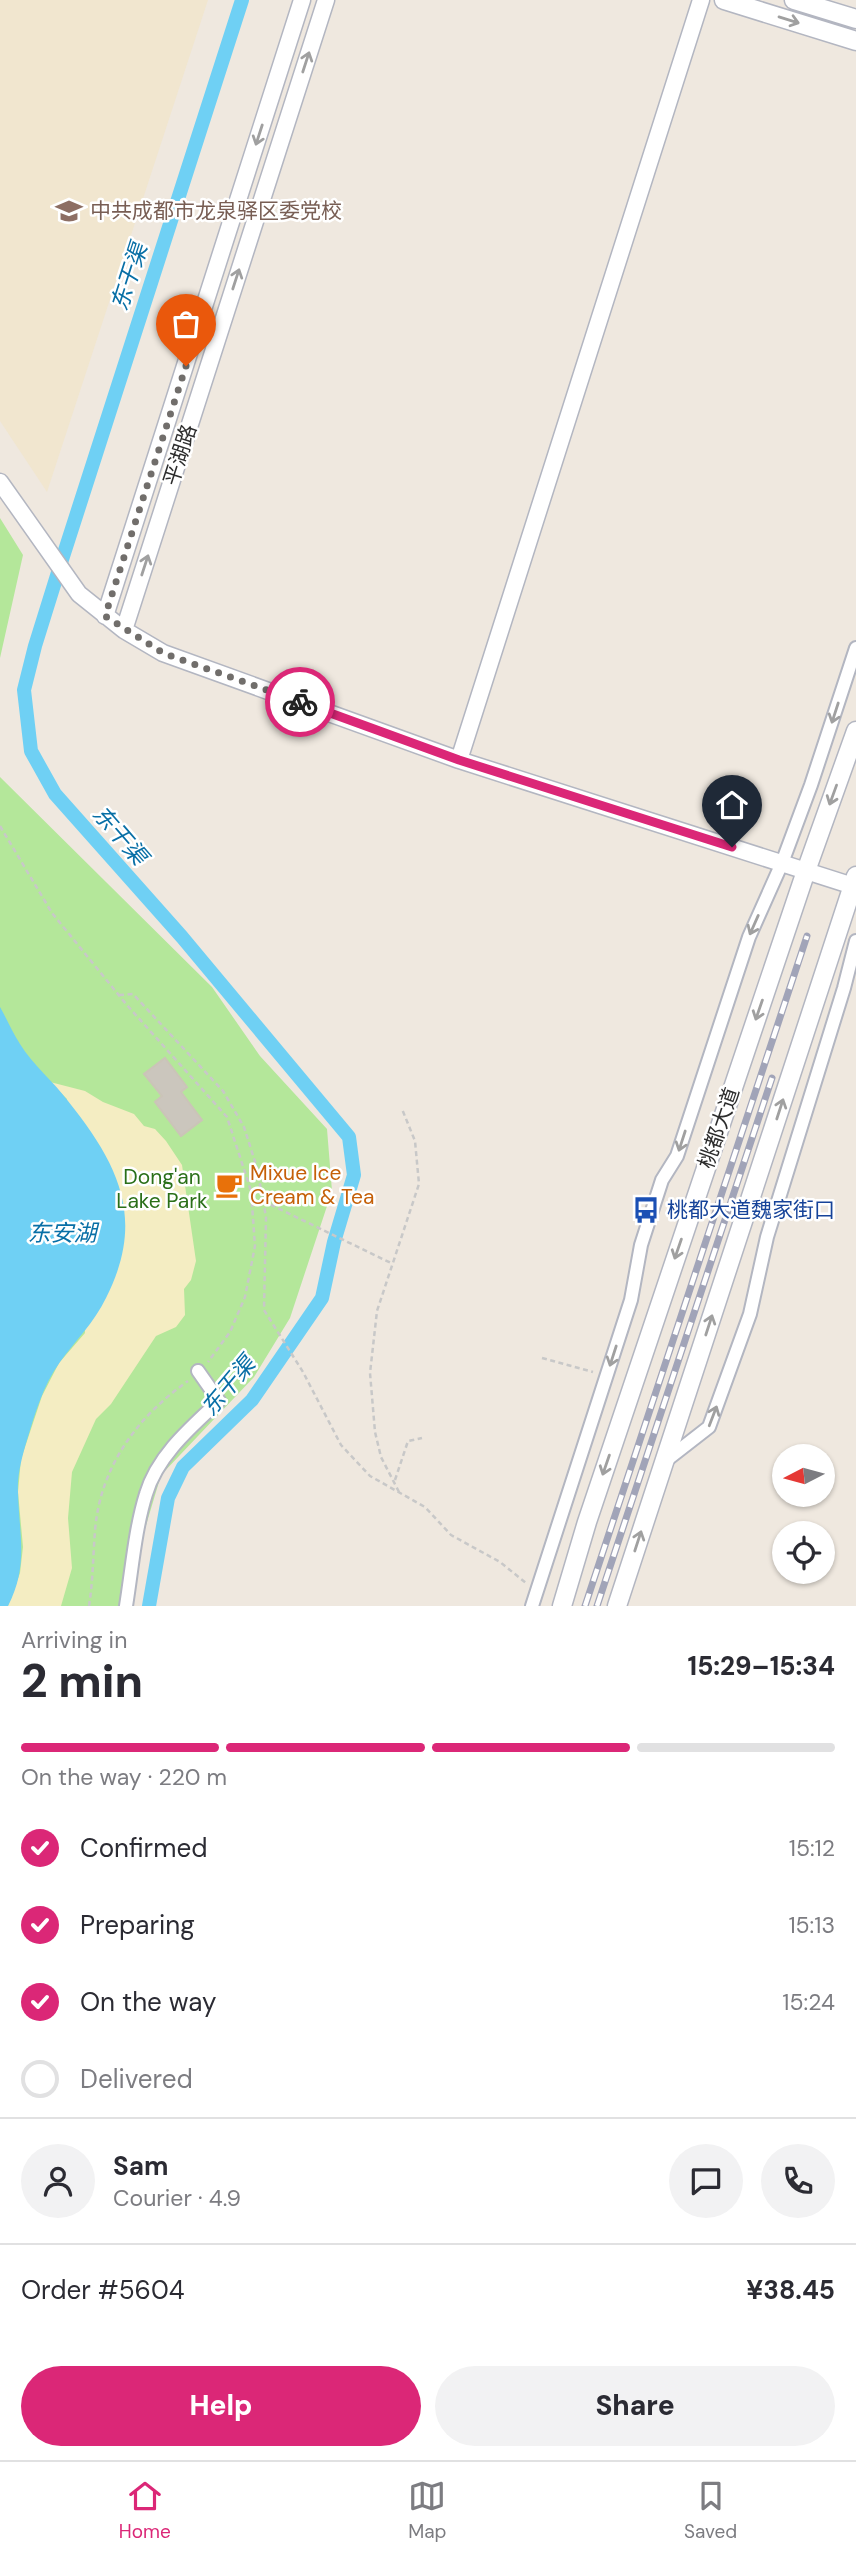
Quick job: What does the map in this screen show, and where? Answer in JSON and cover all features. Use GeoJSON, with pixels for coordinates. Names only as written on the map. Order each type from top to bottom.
{"type":"FeatureCollection","features":[{"type":"Feature","properties":{"kind":"main road"},"geometry":{"type":"LineString","coordinates":[[724,0],[856,41]]}},
{"type":"Feature","properties":{"kind":"main road"},"geometry":{"type":"LineString","coordinates":[[794,0],[856,19]]}},
{"type":"Feature","properties":{"kind":"main road","name":"桃都大道"},"geometry":{"type":"LineString","coordinates":[[562,1606],[587,1521],[806,871],[856,731]]}},
{"type":"Feature","properties":{"kind":"main road"},"geometry":{"type":"LineString","coordinates":[[617,1606],[855,883]]}},
{"type":"Feature","properties":{"kind":"street","name":"平湖路"},"geometry":{"type":"LineString","coordinates":[[105,616],[302,0]]}},
{"type":"Feature","properties":{"kind":"street","name":"平湖路"},"geometry":{"type":"LineString","coordinates":[[124,630],[326,0]]}},
{"type":"Feature","properties":{"kind":"street"},"geometry":{"type":"LineString","coordinates":[[459,760],[701,0]]}},
{"type":"Feature","properties":{"kind":"street"},"geometry":{"type":"LineString","coordinates":[[0,482],[79,594],[124,630],[163,653],[459,760],[806,871],[855,883]]}},
{"type":"Feature","properties":{"kind":"street"},"geometry":{"type":"LineString","coordinates":[[532,1606],[631,1300],[641,1245],[662,1180],[677,1156],[749,937],[782,863],[811,785],[856,648]]}},
{"type":"Feature","properties":{"kind":"street"},"geometry":{"type":"LineString","coordinates":[[664,1462],[709,1427],[750,1314],[767,1237],[856,941]]}},
{"type":"Feature","properties":{"kind":"street"},"geometry":{"type":"LineString","coordinates":[[126,1606],[146,1493],[160,1465],[184,1434],[219,1401],[198,1371]]}},
{"type":"Feature","properties":{"kind":"path"},"geometry":{"type":"LineString","coordinates":[[0,826],[52,913],[119,995],[227,1117],[251,1191],[255,1246],[245,1297],[230,1332],[198,1371],[141,1420],[109,1471],[95,1529],[89,1606]]}},
{"type":"Feature","properties":{"kind":"path"},"geometry":{"type":"LineString","coordinates":[[119,995],[134,994],[223,1091],[244,1126],[257,1168],[266,1217],[264,1310],[303,1372],[341,1445],[370,1476],[425,1507],[451,1535],[500,1562],[537,1591]]}},
{"type":"Feature","properties":{"kind":"path"},"geometry":{"type":"LineString","coordinates":[[399,1492],[381,1457],[375,1432],[370,1373],[377,1311],[419,1184],[419,1161],[415,1141],[402,1109]]}},
{"type":"Feature","properties":{"kind":"path"},"geometry":{"type":"LineString","coordinates":[[263,1201],[391,1263]]}},
{"type":"Feature","properties":{"kind":"path"},"geometry":{"type":"LineString","coordinates":[[542,1358],[607,1376]]}},
{"type":"Feature","properties":{"kind":"path"},"geometry":{"type":"LineString","coordinates":[[394,1482],[408,1441],[422,1438]]}},
{"type":"Feature","properties":{"kind":"shaded area","name":"中共成都市龙泉驿区委党校"},"geometry":{"type":"Polygon","coordinates":[[[0,0],[208,0],[47,492],[0,421],[0,0]]]}},
{"type":"Feature","properties":{"kind":"green space"},"geometry":{"type":"Polygon","coordinates":[[[0,518],[23,555],[0,658],[0,518]]]}},
{"type":"Feature","properties":{"kind":"green space","name":"Dong'an Lake Park"},"geometry":{"type":"Polygon","coordinates":[[[0,777],[212,987],[260,1056],[327,1129],[332,1191],[290,1318],[254,1377],[161,1475],[122,1606],[0,1606],[0,777]]]}},
{"type":"Feature","properties":{"kind":"sand"},"geometry":{"type":"Polygon","coordinates":[[[50,1082],[85,1091],[103,1102],[134,1114],[144,1126],[155,1129],[166,1141],[182,1165],[196,1261],[191,1280],[184,1289],[185,1315],[176,1327],[156,1336],[111,1404],[96,1419],[72,1472],[68,1518],[72,1568],[61,1606],[8,1606],[20,1573],[23,1547],[18,1492],[21,1459],[42,1396],[59,1363],[85,1333],[67,1099],[50,1082]]]}},
{"type":"Feature","properties":{"kind":"water","name":"东安湖"},"geometry":{"type":"Polygon","coordinates":[[[0,1007],[25,1052],[68,1101],[101,1148],[121,1194],[125,1218],[124,1243],[118,1269],[106,1298],[49,1380],[27,1440],[18,1486],[21,1563],[19,1577],[8,1606],[0,1606],[0,1007]]]}},
{"type":"Feature","properties":{"kind":"building"},"geometry":{"type":"Polygon","coordinates":[[[165,1058],[187,1087],[181,1092],[202,1120],[181,1136],[155,1102],[162,1096],[144,1074],[165,1058]]]}},
{"type":"Feature","properties":{"kind":"waterway","name":"东干渠"},"geometry":{"type":"LineString","coordinates":[[149,1606],[168,1498],[183,1467],[252,1400],[322,1298],[334,1242],[354,1175],[349,1137],[182,937],[55,794],[31,751],[24,690],[59,569],[242,0]]}},
{"type":"Feature","properties":{"kind":"railway"},"geometry":{"type":"LineString","coordinates":[[585,1606],[807,936]]}},
{"type":"Feature","properties":{"kind":"railway"},"geometry":{"type":"LineString","coordinates":[[597,1606],[772,1078]]}},
{"type":"Feature","properties":{"kind":"way so far"},"geometry":{"type":"LineString","coordinates":[[186,366],[105,616],[163,653],[300,702]]}},
{"type":"Feature","properties":{"kind":"place","name":"中共成都市龙泉驿区委党校"},"geometry":{"type":"Point","coordinates":[69,211]}},
{"type":"Feature","properties":{"kind":"place","name":"Mixue Ice Cream & Tea"},"geometry":{"type":"Point","coordinates":[229,1185]}},
{"type":"Feature","properties":{"kind":"place","name":"桃都大道魏家街口"},"geometry":{"type":"Point","coordinates":[646,1210]}},
{"type":"Feature","properties":{"kind":"route"},"geometry":{"type":"LineString","coordinates":[[300,702],[459,760],[732,847]]}}]}
